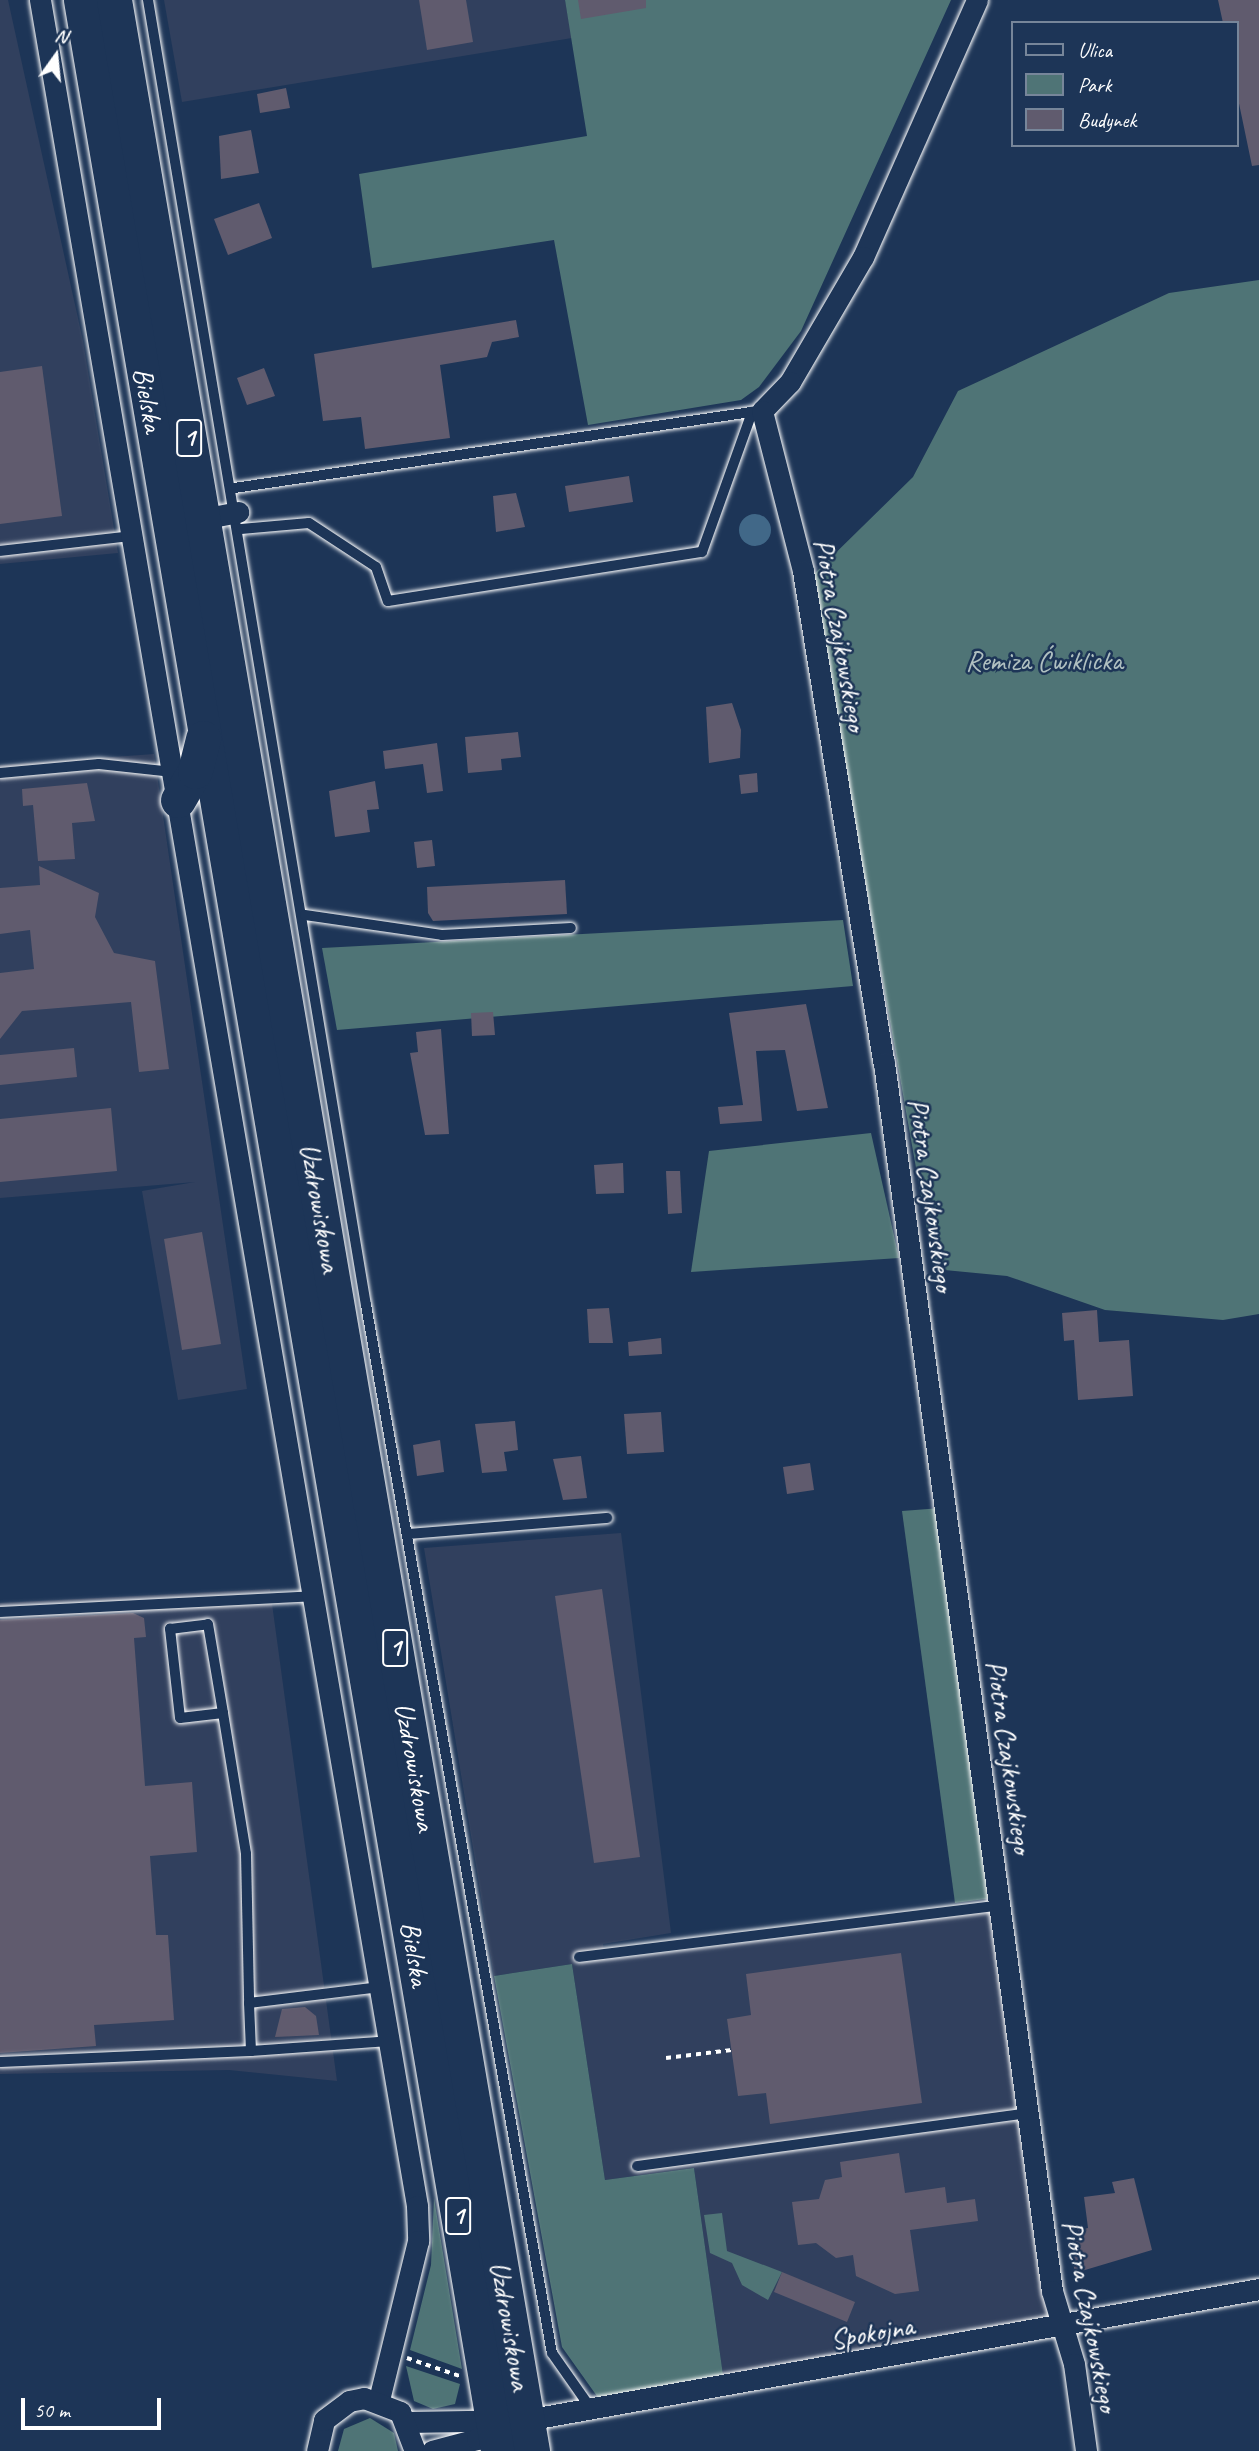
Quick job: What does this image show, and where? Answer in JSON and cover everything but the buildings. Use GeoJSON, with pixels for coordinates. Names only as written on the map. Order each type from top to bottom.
{"type":"FeatureCollection","features":[{"type":"Feature","properties":{"kind":"main road","name":"Bielska"},"geometry":{"type":"LineString","coordinates":[[81,0],[204,734],[248,879]]}},
{"type":"Feature","properties":{"kind":"main road","name":"Bielska"},"geometry":{"type":"LineString","coordinates":[[114,0],[202,519],[248,879]]}},
{"type":"Feature","properties":{"kind":"main road"},"geometry":{"type":"LineString","coordinates":[[175,786],[195,771],[204,734]]}},
{"type":"Feature","properties":{"kind":"main road","name":"Uzdrowiskowa"},"geometry":{"type":"LineString","coordinates":[[248,879],[406,1901]]}},
{"type":"Feature","properties":{"kind":"main road","name":"Uzdrowiskowa"},"geometry":{"type":"LineString","coordinates":[[248,879],[512,2437]]}},
{"type":"Feature","properties":{"kind":"main road","name":"Bielska"},"geometry":{"type":"LineString","coordinates":[[406,1901],[423,2008]]}},
{"type":"Feature","properties":{"kind":"main road","name":"Uzdrowiskowa"},"geometry":{"type":"LineString","coordinates":[[423,2008],[512,2437]]}},
{"type":"Feature","properties":{"kind":"street"},"geometry":{"type":"LineString","coordinates":[[40,0],[380,1987],[418,2241],[379,2400]]}},
{"type":"Feature","properties":{"kind":"street"},"geometry":{"type":"LineString","coordinates":[[757,411],[790,382],[863,257],[976,0]]}},
{"type":"Feature","properties":{"kind":"street","name":"Piotra Czajkowskiego"},"geometry":{"type":"LineString","coordinates":[[757,411],[803,571],[884,1063],[1002,1905],[1028,2113],[1059,2325],[1074,2364],[1086,2451]]}},
{"type":"Feature","properties":{"kind":"street"},"geometry":{"type":"LineString","coordinates":[[202,519],[240,520]]}},
{"type":"Feature","properties":{"kind":"street","name":"Spokojna"},"geometry":{"type":"LineString","coordinates":[[512,2437],[592,2410],[1259,2289]]}},
{"type":"Feature","properties":{"kind":"street"},"geometry":{"type":"LineString","coordinates":[[317,2451],[318,2435],[335,2409],[364,2398],[379,2400],[408,2422],[415,2451]]}},
{"type":"Feature","properties":{"kind":"street"},"geometry":{"type":"LineString","coordinates":[[408,2422],[474,2418],[512,2437]]}},
{"type":"Feature","properties":{"kind":"street"},"geometry":{"type":"LineString","coordinates":[[432,2451],[477,2439],[512,2437]]}},
{"type":"Feature","properties":{"kind":"lane"},"geometry":{"type":"LineString","coordinates":[[149,0],[240,520],[407,1534],[552,2353],[592,2410]]}},
{"type":"Feature","properties":{"kind":"lane"},"geometry":{"type":"LineString","coordinates":[[234,488],[757,411],[702,552],[388,601],[376,567],[309,523],[240,520]]}},
{"type":"Feature","properties":{"kind":"lane"},"geometry":{"type":"LineString","coordinates":[[0,551],[132,536]]}},
{"type":"Feature","properties":{"kind":"lane"},"geometry":{"type":"LineString","coordinates":[[0,773],[99,764],[175,786]]}},
{"type":"Feature","properties":{"kind":"lane"},"geometry":{"type":"LineString","coordinates":[[304,915],[442,935],[571,928]]}},
{"type":"Feature","properties":{"kind":"lane"},"geometry":{"type":"LineString","coordinates":[[407,1534],[607,1518]]}},
{"type":"Feature","properties":{"kind":"lane"},"geometry":{"type":"LineString","coordinates":[[0,1612],[313,1596]]}},
{"type":"Feature","properties":{"kind":"lane"},"geometry":{"type":"LineString","coordinates":[[223,1713],[180,1718],[170,1629],[208,1624],[223,1713],[246,1854],[251,2051]]}},
{"type":"Feature","properties":{"kind":"lane"},"geometry":{"type":"LineString","coordinates":[[579,1957],[1002,1905]]}},
{"type":"Feature","properties":{"kind":"lane"},"geometry":{"type":"LineString","coordinates":[[249,2003],[380,1987]]}},
{"type":"Feature","properties":{"kind":"lane"},"geometry":{"type":"LineString","coordinates":[[0,2062],[251,2051],[389,2041]]}},
{"type":"Feature","properties":{"kind":"lane"},"geometry":{"type":"LineString","coordinates":[[637,2166],[1028,2113]]}},
{"type":"Feature","properties":{"kind":"path"},"geometry":{"type":"LineString","coordinates":[[666,2058],[732,2050]]}},
{"type":"Feature","properties":{"kind":"shaded area"},"geometry":{"type":"Polygon","coordinates":[[[0,0],[8,0],[83,341],[118,553],[0,564],[0,0]]]}},
{"type":"Feature","properties":{"kind":"shaded area"},"geometry":{"type":"Polygon","coordinates":[[[164,0],[565,0],[572,38],[182,102],[164,0]]]}},
{"type":"Feature","properties":{"kind":"shaded area"},"geometry":{"type":"Polygon","coordinates":[[[755,514],[767,518],[771,530],[767,542],[755,546],[743,542],[739,530],[743,518],[755,514]]]}},
{"type":"Feature","properties":{"kind":"shaded area"},"geometry":{"type":"Polygon","coordinates":[[[154,754],[247,1389],[178,1400],[142,1191],[195,1182],[0,1198],[0,765],[154,754]]]}},
{"type":"Feature","properties":{"kind":"shaded area"},"geometry":{"type":"Polygon","coordinates":[[[621,1533],[671,1933],[603,1944],[605,1960],[995,1911],[1052,2317],[723,2375],[694,2168],[605,2180],[572,1964],[494,1976],[424,1548],[621,1533]]]}},
{"type":"Feature","properties":{"kind":"shaded area"},"geometry":{"type":"Polygon","coordinates":[[[270,1589],[337,2081],[229,2070],[0,2074],[0,1603],[270,1589]]]}},
{"type":"Feature","properties":{"kind":"green space"},"geometry":{"type":"Polygon","coordinates":[[[565,0],[951,0],[801,331],[759,387],[741,400],[588,425],[554,240],[372,268],[359,174],[587,136],[565,0]]]}},
{"type":"Feature","properties":{"kind":"green space","name":"Remiza Ćwiklicka"},"geometry":{"type":"Polygon","coordinates":[[[1259,280],[1259,1314],[1223,1320],[1105,1310],[1007,1276],[934,1269],[811,577],[913,477],[958,391],[1169,293],[1259,280]]]}},
{"type":"Feature","properties":{"kind":"green space"},"geometry":{"type":"Polygon","coordinates":[[[843,920],[853,986],[337,1030],[322,948],[843,920]]]}},
{"type":"Feature","properties":{"kind":"green space"},"geometry":{"type":"Polygon","coordinates":[[[871,1133],[899,1258],[691,1272],[709,1151],[871,1133]]]}},
{"type":"Feature","properties":{"kind":"green space"},"geometry":{"type":"Polygon","coordinates":[[[941,1508],[993,1898],[955,1903],[902,1511],[941,1508]]]}},
{"type":"Feature","properties":{"kind":"green space"},"geometry":{"type":"Polygon","coordinates":[[[572,1964],[605,2180],[694,2168],[723,2375],[599,2399],[562,2347],[494,1976],[572,1964]]]}},
{"type":"Feature","properties":{"kind":"green space"},"geometry":{"type":"Polygon","coordinates":[[[434,2198],[462,2369],[410,2350],[431,2265],[434,2198]]]}},
{"type":"Feature","properties":{"kind":"green space"},"geometry":{"type":"Polygon","coordinates":[[[722,2213],[727,2251],[782,2272],[768,2300],[742,2285],[732,2263],[710,2253],[704,2215],[722,2213]]]}},
{"type":"Feature","properties":{"kind":"green space"},"geometry":{"type":"Polygon","coordinates":[[[406,2366],[460,2384],[455,2404],[433,2409],[414,2401],[406,2366]]]}},
{"type":"Feature","properties":{"kind":"green space"},"geometry":{"type":"Polygon","coordinates":[[[370,2418],[394,2433],[398,2451],[338,2451],[344,2429],[370,2418]]]}}]}
